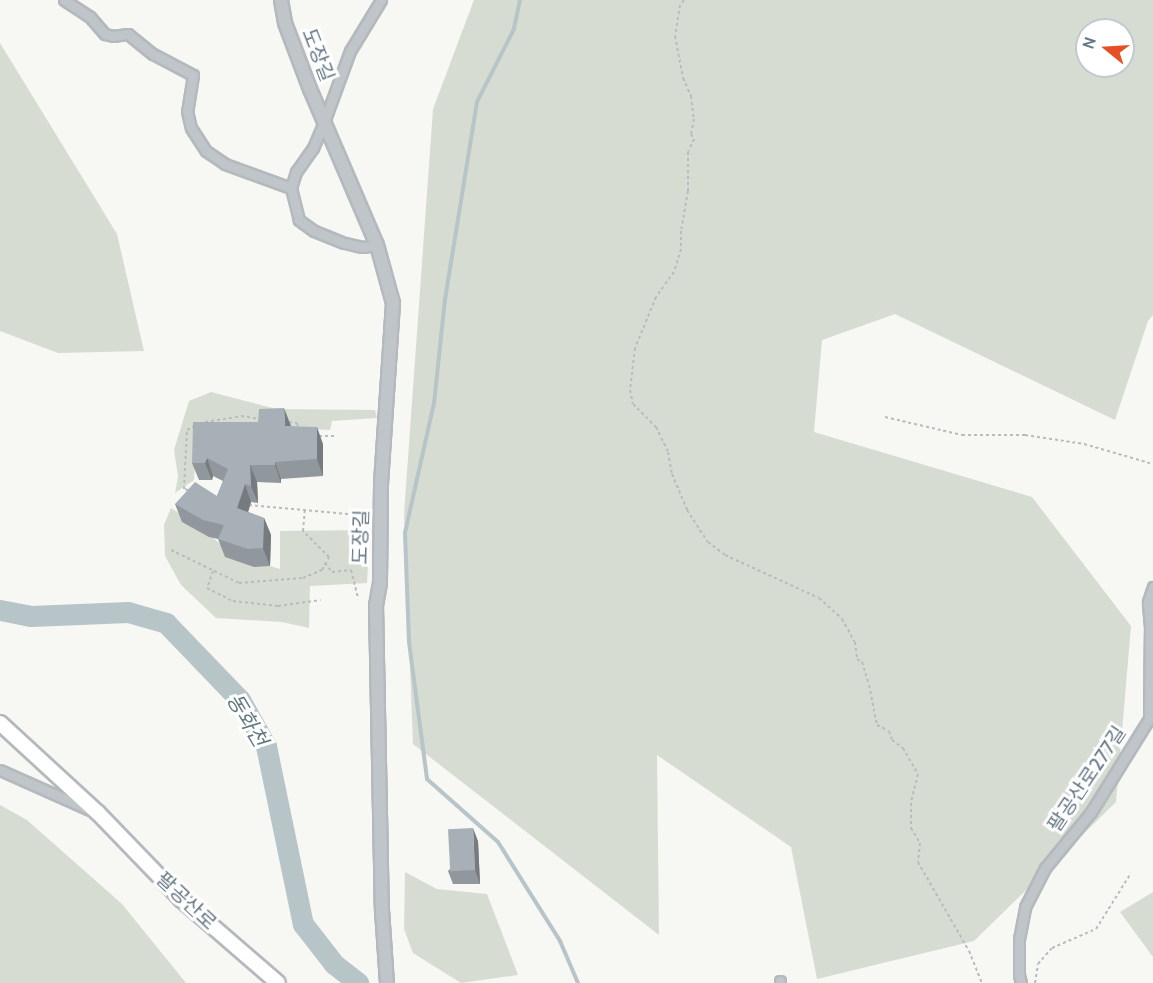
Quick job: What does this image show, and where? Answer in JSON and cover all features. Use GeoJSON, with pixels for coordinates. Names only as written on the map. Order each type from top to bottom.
{"type":"FeatureCollection","features":[{"type":"Feature","properties":{"kind":"main road","name":"팔공산로"},"geometry":{"type":"LineString","coordinates":[[0,723],[98,813],[181,899],[278,983]]}},
{"type":"Feature","properties":{"kind":"street"},"geometry":{"type":"LineString","coordinates":[[64,0],[90,17],[105,34],[113,36],[128,34],[153,54],[193,75],[188,111],[191,128],[206,151],[225,164],[291,188]]}},
{"type":"Feature","properties":{"kind":"street","name":"도장길"},"geometry":{"type":"LineString","coordinates":[[281,0],[285,23],[324,122],[377,245],[393,303],[380,517],[380,583],[376,605],[382,910],[387,983]]}},
{"type":"Feature","properties":{"kind":"street","name":"도장길"},"geometry":{"type":"LineString","coordinates":[[324,122],[350,51],[381,0]]}},
{"type":"Feature","properties":{"kind":"street"},"geometry":{"type":"LineString","coordinates":[[324,122],[313,148],[296,172],[291,188],[299,220],[314,231],[344,243],[362,247],[377,245]]}},
{"type":"Feature","properties":{"kind":"street","name":"팔공산로277길"},"geometry":{"type":"LineString","coordinates":[[1021,983],[1019,939],[1025,907],[1045,868],[1091,812],[1149,719],[1148,602],[1153,587]]}},
{"type":"Feature","properties":{"kind":"street","name":"팔공산로"},"geometry":{"type":"LineString","coordinates":[[0,770],[98,813]]}},
{"type":"Feature","properties":{"kind":"path"},"geometry":{"type":"LineString","coordinates":[[684,0],[680,5],[675,36],[683,78],[691,96],[694,119],[691,134],[694,139],[688,152],[688,191],[681,231],[681,249],[674,272],[656,297],[634,348],[630,390],[633,404],[656,427],[668,452],[672,474],[687,510],[708,542],[725,555],[819,598],[847,628],[855,642],[858,658],[862,662],[877,725],[889,731],[892,740],[903,748],[918,774],[911,802],[911,828],[920,843],[918,862],[969,951],[982,983]]}},
{"type":"Feature","properties":{"kind":"path"},"geometry":{"type":"LineString","coordinates":[[195,492],[184,489],[187,430],[201,423],[241,416],[264,420]]}},
{"type":"Feature","properties":{"kind":"path"},"geometry":{"type":"LineString","coordinates":[[885,417],[962,435],[1025,435],[1084,444],[1153,464]]}},
{"type":"Feature","properties":{"kind":"path"},"geometry":{"type":"LineString","coordinates":[[286,422],[297,423],[299,429]]}},
{"type":"Feature","properties":{"kind":"path"},"geometry":{"type":"LineString","coordinates":[[312,435],[334,436]]}},
{"type":"Feature","properties":{"kind":"path"},"geometry":{"type":"LineString","coordinates":[[239,502],[262,508],[380,517]]}},
{"type":"Feature","properties":{"kind":"path"},"geometry":{"type":"LineString","coordinates":[[171,550],[239,583],[303,578],[322,570],[329,557],[303,531],[305,510]]}},
{"type":"Feature","properties":{"kind":"path"},"geometry":{"type":"LineString","coordinates":[[326,563],[333,572],[351,570],[358,599]]}},
{"type":"Feature","properties":{"kind":"path"},"geometry":{"type":"LineString","coordinates":[[213,571],[207,588],[233,601],[278,606],[321,600]]}},
{"type":"Feature","properties":{"kind":"path"},"geometry":{"type":"LineString","coordinates":[[1035,983],[1038,964],[1052,948],[1096,929],[1131,873]]}},
{"type":"Feature","properties":{"kind":"shaded area"},"geometry":{"type":"Polygon","coordinates":[[[474,0],[1153,0],[1153,315],[1148,321],[1115,420],[895,314],[822,340],[814,432],[1032,497],[1131,626],[1116,802],[974,941],[817,979],[791,847],[657,755],[659,935],[413,744],[404,514],[433,109],[474,0]]]}},
{"type":"Feature","properties":{"kind":"shaded area"},"geometry":{"type":"Polygon","coordinates":[[[0,43],[117,234],[144,351],[58,353],[0,331],[0,43]]]}},
{"type":"Feature","properties":{"kind":"shaded area"},"geometry":{"type":"Polygon","coordinates":[[[211,392],[276,409],[375,410],[377,418],[332,421],[330,430],[265,427],[197,437],[194,480],[175,493],[178,477],[174,450],[189,401],[211,392]]]}},
{"type":"Feature","properties":{"kind":"shaded area"},"geometry":{"type":"Polygon","coordinates":[[[171,508],[198,525],[232,554],[280,569],[280,531],[370,530],[367,583],[310,586],[309,628],[282,622],[216,618],[181,585],[165,556],[164,525],[171,508]]]}},
{"type":"Feature","properties":{"kind":"shaded area"},"geometry":{"type":"Polygon","coordinates":[[[0,805],[27,820],[122,904],[186,983],[0,983],[0,805]]]}},
{"type":"Feature","properties":{"kind":"shaded area"},"geometry":{"type":"Polygon","coordinates":[[[405,872],[437,889],[487,894],[518,975],[461,983],[413,953],[404,929],[405,872]]]}},
{"type":"Feature","properties":{"kind":"shaded area"},"geometry":{"type":"Polygon","coordinates":[[[1153,892],[1153,957],[1120,912],[1153,892]]]}},
{"type":"Feature","properties":{"kind":"building"},"geometry":{"type":"Polygon","coordinates":[[[284,408],[285,426],[317,427],[317,459],[275,462],[275,465],[250,465],[251,486],[245,484],[237,508],[264,518],[263,548],[248,549],[218,539],[224,525],[203,520],[175,504],[195,482],[217,496],[228,469],[207,458],[205,463],[192,463],[193,422],[258,422],[259,409],[284,408]]]}},
{"type":"Feature","properties":{"kind":"building"},"geometry":{"type":"Polygon","coordinates":[[[473,828],[475,870],[450,871],[448,829],[473,828]]]}},
{"type":"Feature","properties":{"kind":"waterway"},"geometry":{"type":"LineString","coordinates":[[520,0],[514,29],[477,102],[445,299],[434,403],[405,533],[409,642],[427,779],[498,842],[560,941],[578,983]]}},
{"type":"Feature","properties":{"kind":"waterway","name":"동화천"},"geometry":{"type":"LineString","coordinates":[[0,610],[31,616],[128,612],[166,623],[240,700],[266,746],[303,924],[334,964],[358,983]]}}]}
